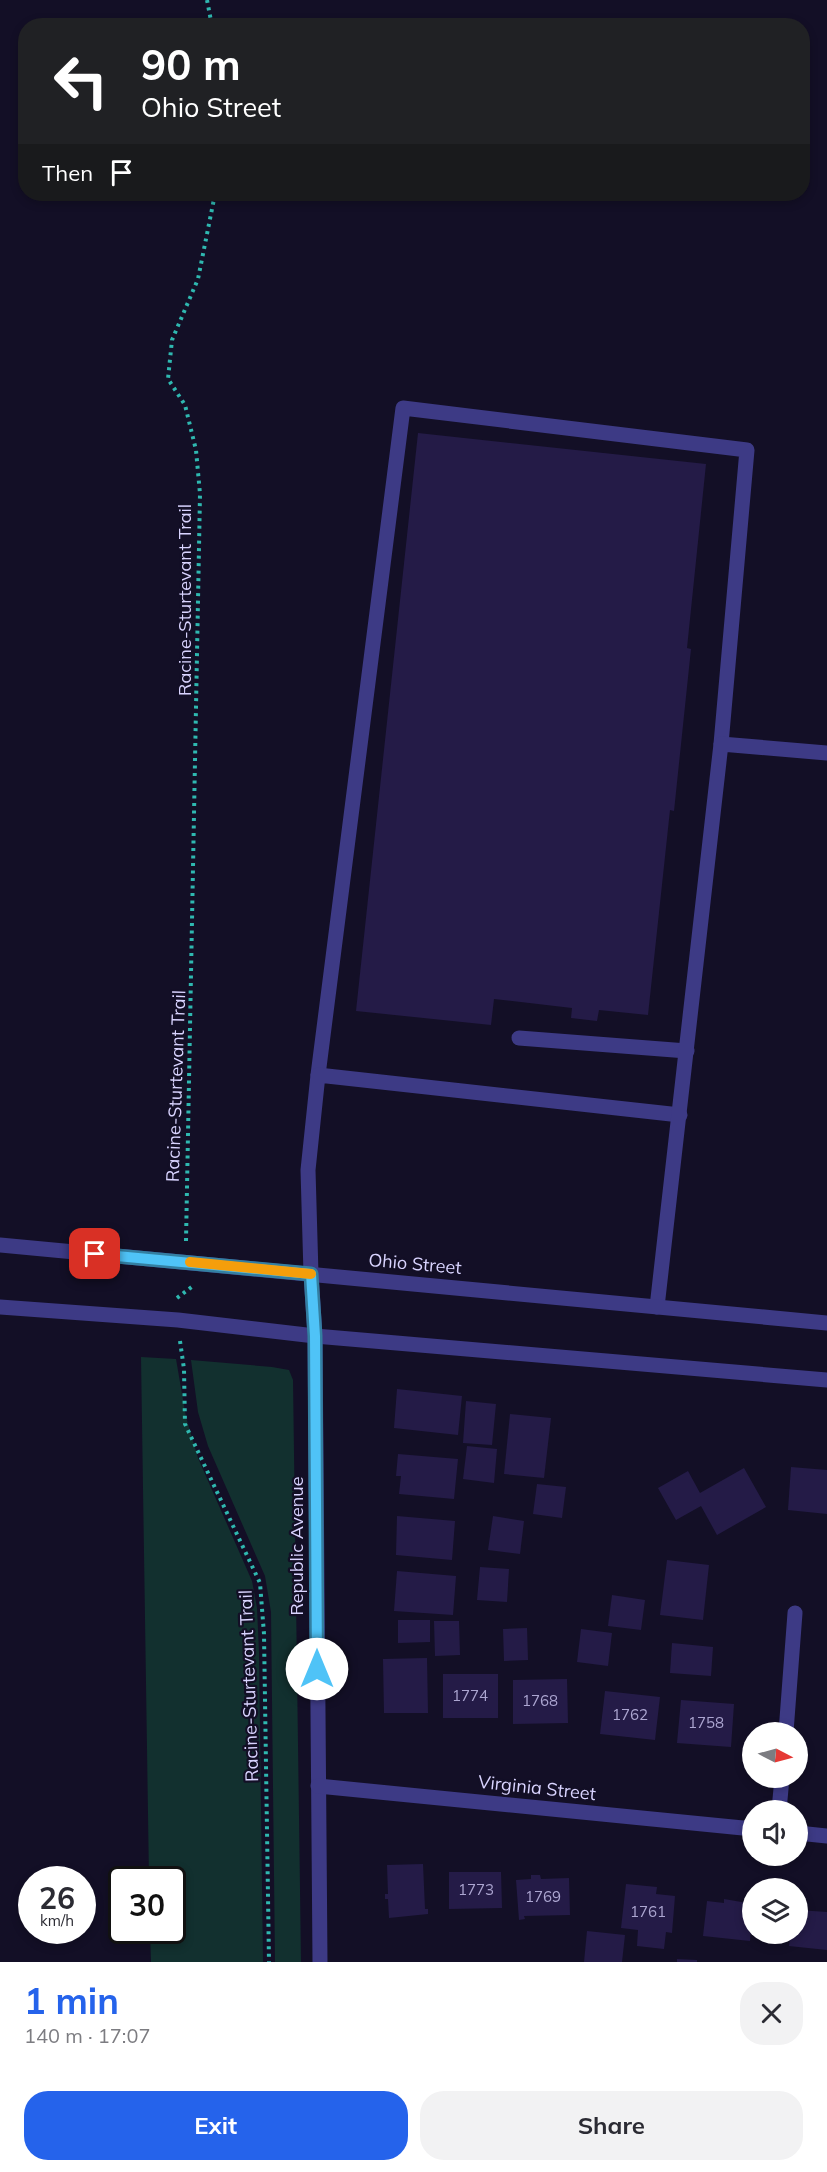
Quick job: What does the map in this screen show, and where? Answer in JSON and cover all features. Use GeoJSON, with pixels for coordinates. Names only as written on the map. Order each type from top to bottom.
{"type":"FeatureCollection","features":[{"type":"Feature","properties":{"kind":"street","name":"Republic Avenue"},"geometry":{"type":"LineString","coordinates":[[320,1962],[315,1336],[308,1170],[318,1075],[403,408],[747,450],[721,744]]}},
{"type":"Feature","properties":{"kind":"street"},"geometry":{"type":"LineString","coordinates":[[657,1307],[721,744],[827,753]]}},
{"type":"Feature","properties":{"kind":"street"},"geometry":{"type":"LineString","coordinates":[[519,1038],[687,1051]]}},
{"type":"Feature","properties":{"kind":"street"},"geometry":{"type":"LineString","coordinates":[[318,1075],[680,1116]]}},
{"type":"Feature","properties":{"kind":"street","name":"Ohio Street"},"geometry":{"type":"LineString","coordinates":[[0,1245],[827,1323]]}},
{"type":"Feature","properties":{"kind":"street"},"geometry":{"type":"LineString","coordinates":[[0,1307],[178,1320],[315,1336],[827,1380]]}},
{"type":"Feature","properties":{"kind":"street"},"geometry":{"type":"LineString","coordinates":[[787,1722],[795,1613]]}},
{"type":"Feature","properties":{"kind":"street","name":"Virginia Street"},"geometry":{"type":"LineString","coordinates":[[318,1786],[742,1828]]}},
{"type":"Feature","properties":{"kind":"street"},"geometry":{"type":"LineString","coordinates":[[808,1834],[827,1836]]}},
{"type":"Feature","properties":{"kind":"path"},"geometry":{"type":"LineString","coordinates":[[207,0],[210,18]]}},
{"type":"Feature","properties":{"kind":"path","name":"Racine-Sturtevant Trail"},"geometry":{"type":"LineString","coordinates":[[214,201],[198,279],[172,340],[168,379],[185,405],[196,450],[200,494],[192,1007],[185,1230],[195,1285],[173,1301],[178,1320],[184,1369],[185,1424],[260,1583],[264,1634],[269,1962]]}},
{"type":"Feature","properties":{"kind":"green space"},"geometry":{"type":"Polygon","coordinates":[[[141,1357],[176,1359],[186,1417],[198,1458],[252,1581],[257,1608],[259,1652],[263,1962],[151,1962],[150,1944],[186,1944],[186,1866],[149,1866],[141,1357]]]}},
{"type":"Feature","properties":{"kind":"green space"},"geometry":{"type":"Polygon","coordinates":[[[191,1360],[289,1370],[293,1380],[301,1962],[275,1962],[271,1612],[265,1576],[208,1446],[198,1412],[191,1360]]]}},
{"type":"Feature","properties":{"kind":"building"},"geometry":{"type":"Polygon","coordinates":[[[418,433],[706,464],[687,648],[691,649],[674,811],[670,810],[648,1015],[599,1010],[597,1021],[571,1018],[572,1008],[494,999],[491,1025],[356,1011],[418,433]]]}},
{"type":"Feature","properties":{"kind":"building"},"geometry":{"type":"Polygon","coordinates":[[[397,1389],[462,1396],[458,1435],[394,1428],[397,1389]]]}},
{"type":"Feature","properties":{"kind":"building"},"geometry":{"type":"Polygon","coordinates":[[[466,1401],[496,1404],[492,1445],[463,1443],[466,1401]]]}},
{"type":"Feature","properties":{"kind":"building"},"geometry":{"type":"Polygon","coordinates":[[[510,1414],[551,1418],[544,1478],[504,1474],[510,1414]]]}},
{"type":"Feature","properties":{"kind":"building"},"geometry":{"type":"Polygon","coordinates":[[[467,1446],[497,1449],[494,1483],[463,1479],[467,1446]]]}},
{"type":"Feature","properties":{"kind":"building"},"geometry":{"type":"Polygon","coordinates":[[[398,1454],[458,1459],[454,1499],[399,1494],[401,1476],[396,1476],[398,1454]]]}},
{"type":"Feature","properties":{"kind":"building"},"geometry":{"type":"Polygon","coordinates":[[[791,1467],[827,1470],[827,1514],[788,1510],[791,1467]]]}},
{"type":"Feature","properties":{"kind":"building"},"geometry":{"type":"Polygon","coordinates":[[[744,1468],[766,1507],[717,1535],[701,1506],[676,1520],[658,1488],[688,1471],[700,1493],[744,1468]]]}},
{"type":"Feature","properties":{"kind":"building"},"geometry":{"type":"Polygon","coordinates":[[[537,1484],[566,1487],[562,1518],[533,1514],[537,1484]]]}},
{"type":"Feature","properties":{"kind":"building"},"geometry":{"type":"Polygon","coordinates":[[[397,1516],[455,1521],[452,1560],[396,1555],[397,1516]]]}},
{"type":"Feature","properties":{"kind":"building"},"geometry":{"type":"Polygon","coordinates":[[[493,1516],[524,1521],[520,1554],[488,1550],[493,1516]]]}},
{"type":"Feature","properties":{"kind":"building"},"geometry":{"type":"Polygon","coordinates":[[[667,1560],[709,1565],[703,1620],[660,1615],[667,1560]]]}},
{"type":"Feature","properties":{"kind":"building"},"geometry":{"type":"Polygon","coordinates":[[[480,1567],[509,1569],[507,1602],[477,1600],[480,1567]]]}},
{"type":"Feature","properties":{"kind":"building"},"geometry":{"type":"Polygon","coordinates":[[[397,1571],[456,1576],[453,1615],[394,1611],[397,1571]]]}},
{"type":"Feature","properties":{"kind":"building"},"geometry":{"type":"Polygon","coordinates":[[[612,1595],[645,1600],[641,1630],[608,1626],[612,1595]]]}},
{"type":"Feature","properties":{"kind":"building"},"geometry":{"type":"Polygon","coordinates":[[[398,1620],[430,1620],[430,1642],[398,1643],[398,1620]]]}},
{"type":"Feature","properties":{"kind":"building"},"geometry":{"type":"Polygon","coordinates":[[[434,1621],[459,1621],[460,1655],[435,1656],[434,1621]]]}},
{"type":"Feature","properties":{"kind":"building"},"geometry":{"type":"Polygon","coordinates":[[[527,1628],[528,1660],[504,1661],[503,1629],[527,1628]]]}},
{"type":"Feature","properties":{"kind":"building"},"geometry":{"type":"Polygon","coordinates":[[[581,1629],[612,1633],[608,1666],[577,1662],[581,1629]]]}},
{"type":"Feature","properties":{"kind":"building"},"geometry":{"type":"Polygon","coordinates":[[[672,1643],[713,1647],[711,1676],[670,1673],[672,1643]]]}},
{"type":"Feature","properties":{"kind":"building"},"geometry":{"type":"Polygon","coordinates":[[[427,1658],[428,1713],[384,1713],[383,1659],[427,1658]]]}},
{"type":"Feature","properties":{"kind":"building"},"geometry":{"type":"Polygon","coordinates":[[[443,1674],[498,1674],[498,1718],[443,1718],[443,1674]]]}},
{"type":"Feature","properties":{"kind":"building"},"geometry":{"type":"Polygon","coordinates":[[[567,1679],[568,1723],[513,1724],[513,1680],[567,1679]]]}},
{"type":"Feature","properties":{"kind":"building"},"geometry":{"type":"Polygon","coordinates":[[[605,1691],[660,1697],[655,1740],[600,1734],[605,1691]]]}},
{"type":"Feature","properties":{"kind":"building"},"geometry":{"type":"Polygon","coordinates":[[[681,1700],[734,1704],[731,1747],[677,1743],[681,1700]]]}},
{"type":"Feature","properties":{"kind":"building"},"geometry":{"type":"Polygon","coordinates":[[[423,1864],[425,1909],[428,1909],[428,1914],[389,1918],[388,1899],[385,1899],[385,1894],[388,1894],[387,1865],[423,1864]]]}},
{"type":"Feature","properties":{"kind":"building"},"geometry":{"type":"Polygon","coordinates":[[[449,1872],[501,1872],[502,1908],[449,1909],[449,1872]]]}},
{"type":"Feature","properties":{"kind":"building"},"geometry":{"type":"Polygon","coordinates":[[[531,1875],[540,1875],[541,1879],[569,1878],[570,1915],[524,1916],[525,1919],[519,1920],[516,1880],[531,1879],[531,1875]]]}},
{"type":"Feature","properties":{"kind":"building"},"geometry":{"type":"Polygon","coordinates":[[[626,1884],[657,1887],[656,1894],[675,1896],[672,1933],[666,1932],[664,1949],[637,1946],[638,1930],[621,1928],[626,1884]]]}},
{"type":"Feature","properties":{"kind":"building"},"geometry":{"type":"Polygon","coordinates":[[[724,1899],[742,1902],[742,1940],[703,1936],[707,1901],[724,1903],[724,1899]]]}},
{"type":"Feature","properties":{"kind":"building"},"geometry":{"type":"Polygon","coordinates":[[[808,1911],[827,1912],[827,1950],[789,1946],[789,1944],[808,1944],[808,1911]]]}},
{"type":"Feature","properties":{"kind":"building"},"geometry":{"type":"Polygon","coordinates":[[[587,1931],[625,1935],[622,1962],[584,1962],[587,1931]]]}},
{"type":"Feature","properties":{"kind":"building"},"geometry":{"type":"Polygon","coordinates":[[[677,1959],[697,1960],[697,1962],[677,1962],[677,1959]]]}},
{"type":"Feature","properties":{"kind":"slow traffic"},"geometry":{"type":"LineString","coordinates":[[190,1262],[311,1274]]}},
{"type":"Feature","properties":{"kind":"route"},"geometry":{"type":"LineString","coordinates":[[95,1254],[311,1274],[315,1336],[317,1669]]}}]}
